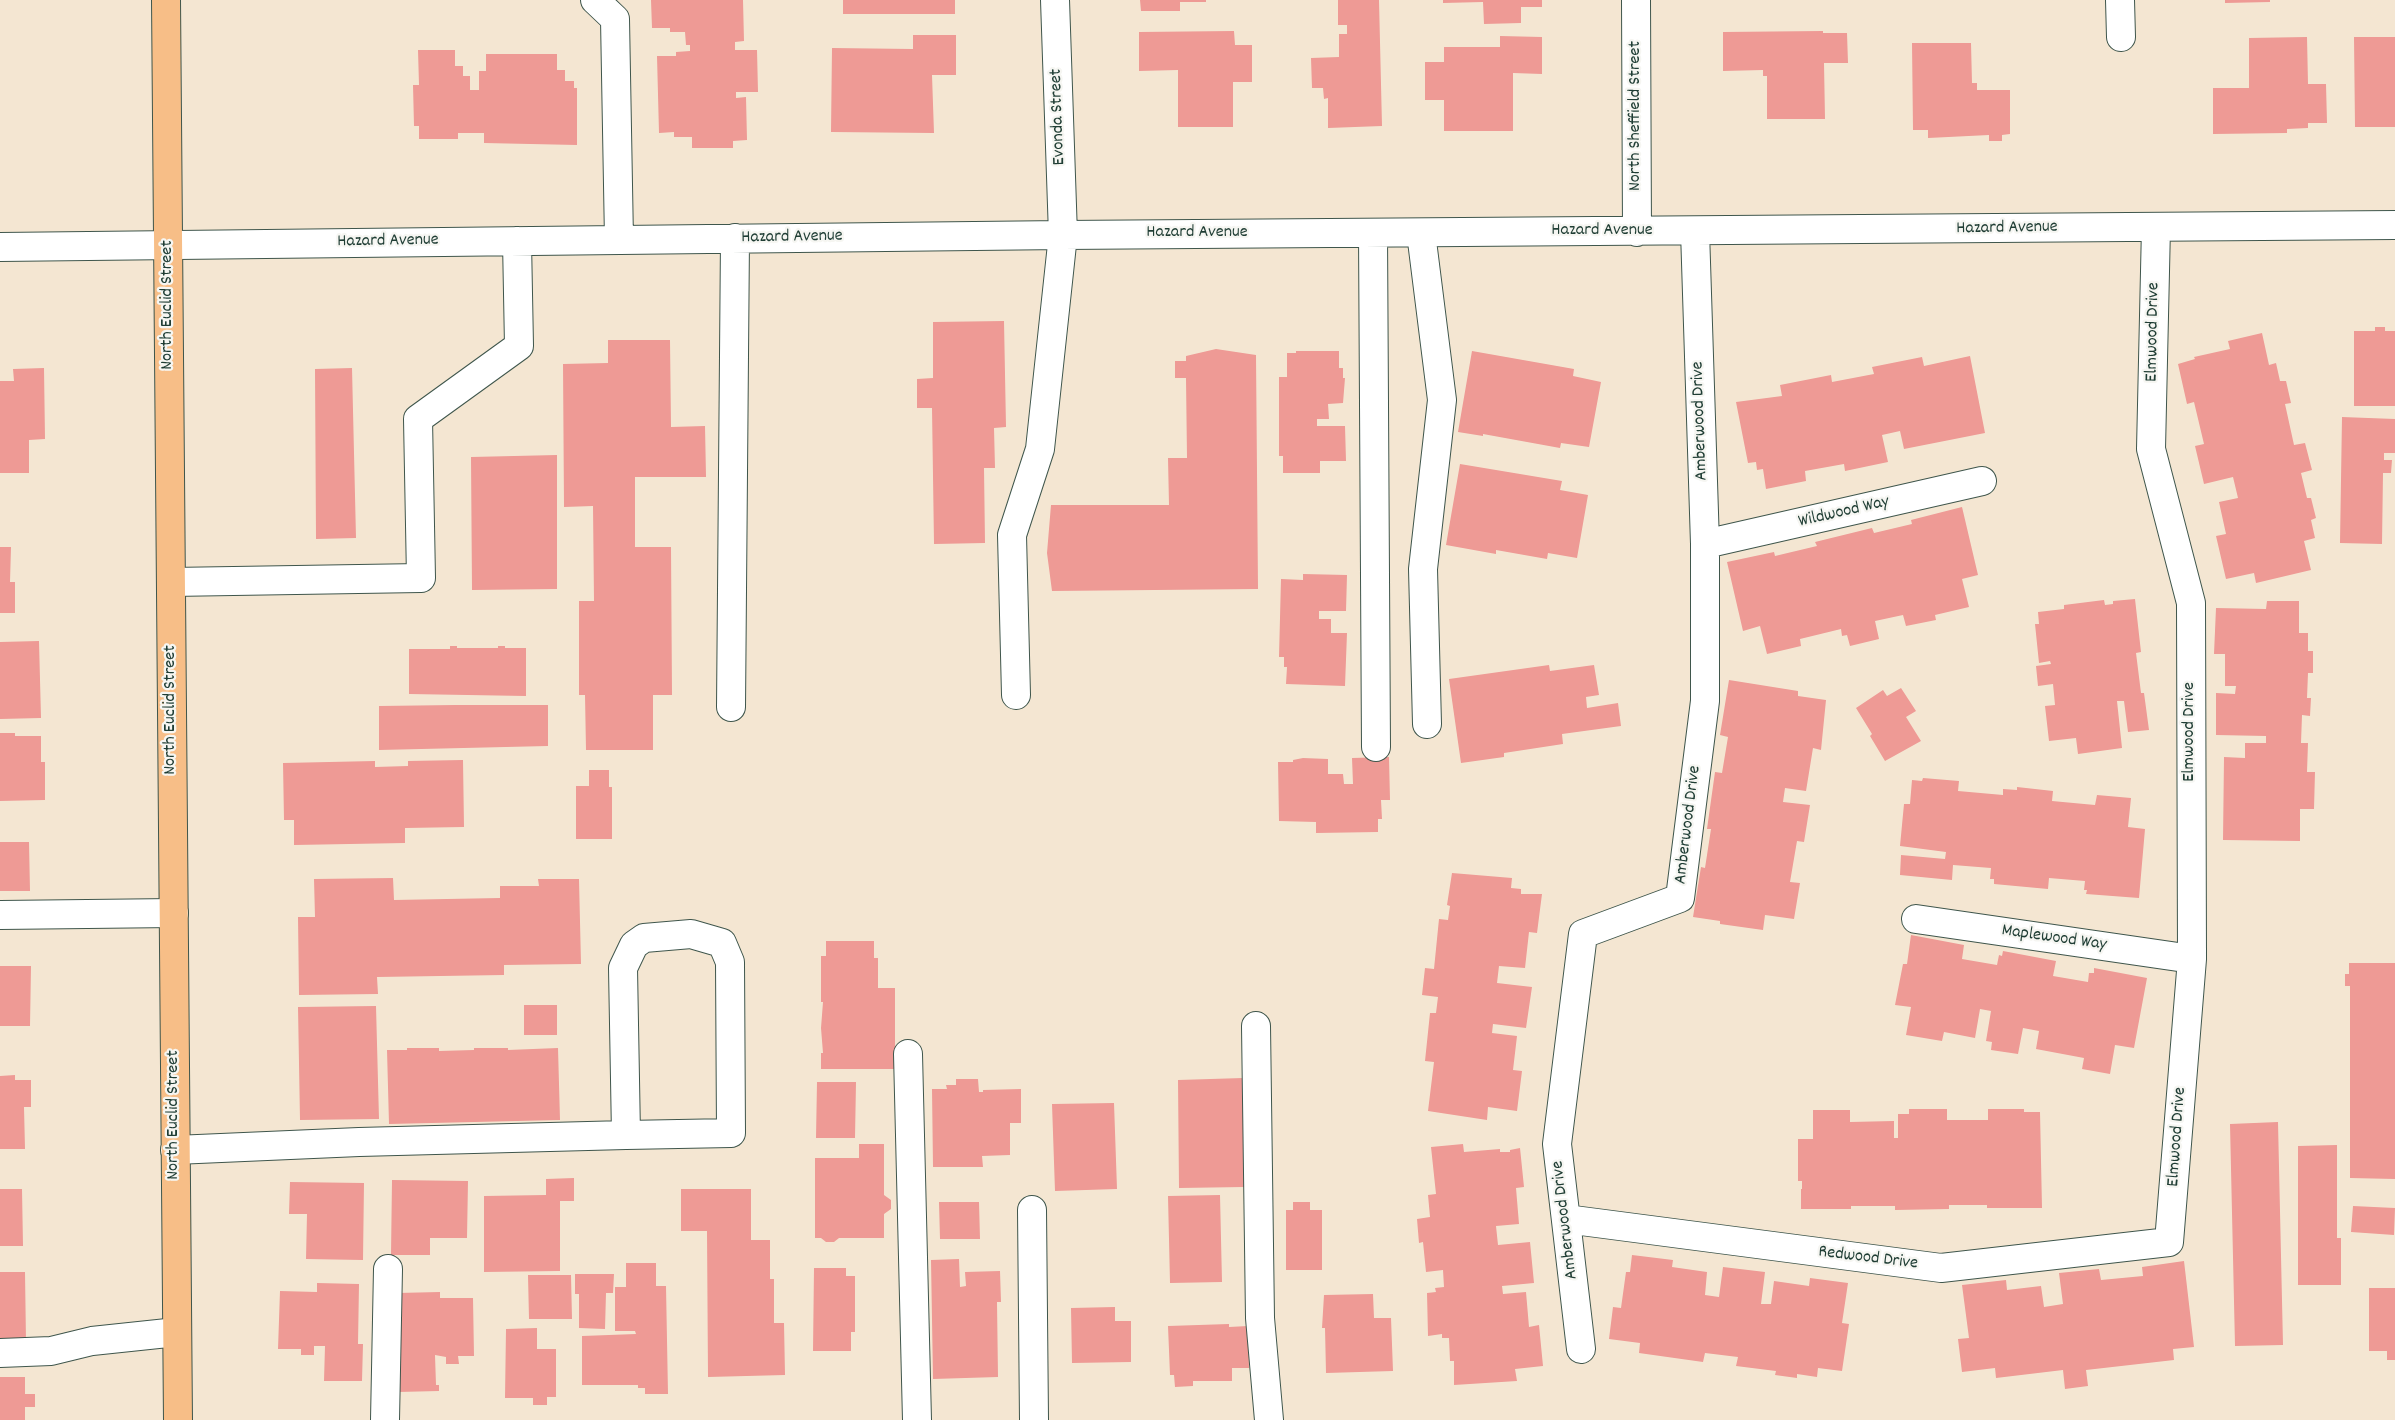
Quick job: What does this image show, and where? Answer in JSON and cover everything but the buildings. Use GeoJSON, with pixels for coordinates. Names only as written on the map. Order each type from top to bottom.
{"type":"FeatureCollection","features":[{"type":"Feature","properties":{"kind":"main road","name":"North Euclid Street"},"geometry":{"type":"LineString","coordinates":[[166,0],[178,1420]]}},
{"type":"Feature","properties":{"kind":"street"},"geometry":{"type":"LineString","coordinates":[[595,0],[615,20],[619,240]]}},
{"type":"Feature","properties":{"kind":"street","name":"Evonda Street"},"geometry":{"type":"LineString","coordinates":[[1016,695],[1012,535],[1040,449],[1063,235],[1055,0]]}},
{"type":"Feature","properties":{"kind":"street","name":"North Sheffield Street"},"geometry":{"type":"LineString","coordinates":[[1636,0],[1637,232]]}},
{"type":"Feature","properties":{"kind":"street"},"geometry":{"type":"LineString","coordinates":[[2120,0],[2121,37]]}},
{"type":"Feature","properties":{"kind":"street","name":"Hazard Avenue"},"geometry":{"type":"LineString","coordinates":[[0,247],[735,238],[2395,225]]}},
{"type":"Feature","properties":{"kind":"street","name":"Elmwood Drive"},"geometry":{"type":"LineString","coordinates":[[2156,227],[2151,449],[2190,603],[2192,959],[2170,1242]]}},
{"type":"Feature","properties":{"kind":"street","name":"Amberwood Drive"},"geometry":{"type":"LineString","coordinates":[[1581,1349],[1557,1144],[1583,934],[1680,898],[1704,701],[1705,544],[1695,231]]}},
{"type":"Feature","properties":{"kind":"street"},"geometry":{"type":"LineString","coordinates":[[1373,233],[1376,747]]}},
{"type":"Feature","properties":{"kind":"street"},"geometry":{"type":"LineString","coordinates":[[1421,233],[1442,400],[1423,569],[1427,724]]}},
{"type":"Feature","properties":{"kind":"street"},"geometry":{"type":"LineString","coordinates":[[731,707],[735,238]]}},
{"type":"Feature","properties":{"kind":"street"},"geometry":{"type":"LineString","coordinates":[[171,582],[421,578],[418,419],[519,346],[517,241]]}},
{"type":"Feature","properties":{"kind":"street","name":"Wildwood Way"},"geometry":{"type":"LineString","coordinates":[[1705,544],[1982,481]]}},
{"type":"Feature","properties":{"kind":"street"},"geometry":{"type":"LineString","coordinates":[[0,915],[174,913]]}},
{"type":"Feature","properties":{"kind":"street","name":"Maplewood Way"},"geometry":{"type":"LineString","coordinates":[[1916,919],[2192,959]]}},
{"type":"Feature","properties":{"kind":"street"},"geometry":{"type":"LineString","coordinates":[[175,1150],[359,1142],[731,1133],[730,962],[722,943],[691,934],[644,938],[634,945],[623,968],[626,1135]]}},
{"type":"Feature","properties":{"kind":"street"},"geometry":{"type":"LineString","coordinates":[[1256,1026],[1260,1318],[1268,1420]]}},
{"type":"Feature","properties":{"kind":"street"},"geometry":{"type":"LineString","coordinates":[[908,1054],[917,1420]]}},
{"type":"Feature","properties":{"kind":"street"},"geometry":{"type":"LineString","coordinates":[[1032,1210],[1034,1420]]}},
{"type":"Feature","properties":{"kind":"street","name":"Redwood Drive"},"geometry":{"type":"LineString","coordinates":[[1566,1219],[1941,1268],[2170,1242]]}},
{"type":"Feature","properties":{"kind":"street"},"geometry":{"type":"LineString","coordinates":[[385,1420],[388,1269]]}},
{"type":"Feature","properties":{"kind":"street"},"geometry":{"type":"LineString","coordinates":[[0,1353],[51,1351],[92,1341],[177,1332]]}}]}
